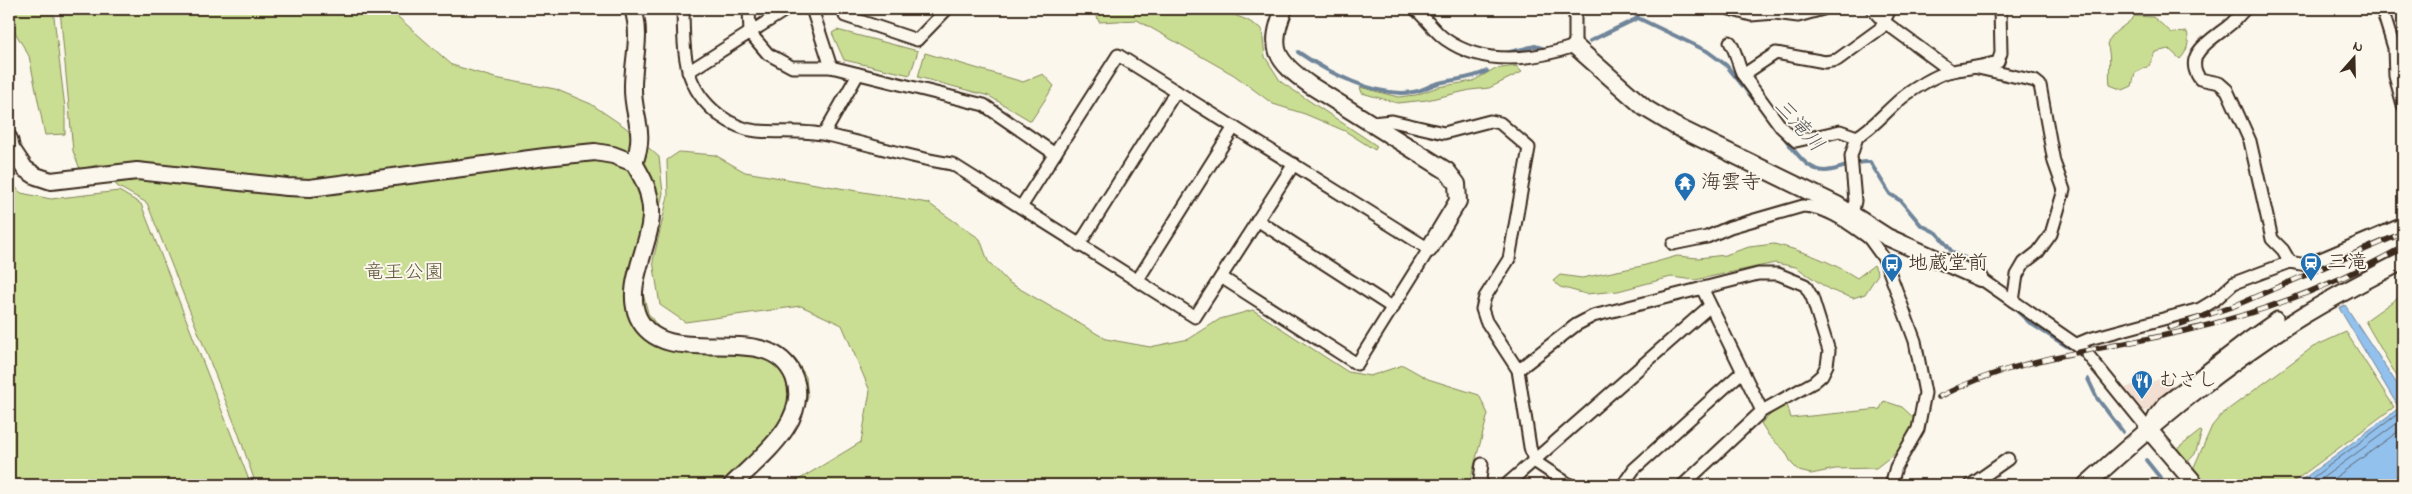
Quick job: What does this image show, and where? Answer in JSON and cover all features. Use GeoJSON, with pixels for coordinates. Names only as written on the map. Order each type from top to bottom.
{"type":"FeatureCollection","features":[{"type":"Feature","properties":{"kind":"street"},"geometry":{"type":"LineString","coordinates":[[633,9],[638,34],[632,88],[641,139],[634,163]]}},
{"type":"Feature","properties":{"kind":"street"},"geometry":{"type":"LineString","coordinates":[[683,9],[684,48],[688,72],[696,92],[712,110],[729,122],[755,131],[824,134],[923,160],[952,164],[1195,317],[1294,164]]}},
{"type":"Feature","properties":{"kind":"street"},"geometry":{"type":"LineString","coordinates":[[748,9],[750,33],[768,54],[792,67],[831,67],[984,105],[1054,154]]}},
{"type":"Feature","properties":{"kind":"street"},"geometry":{"type":"LineString","coordinates":[[688,72],[787,9]]}},
{"type":"Feature","properties":{"kind":"street"},"geometry":{"type":"LineString","coordinates":[[812,9],[831,67]]}},
{"type":"Feature","properties":{"kind":"street"},"geometry":{"type":"LineString","coordinates":[[845,16],[917,40],[947,9]]}},
{"type":"Feature","properties":{"kind":"street"},"geometry":{"type":"LineString","coordinates":[[1221,277],[1357,364],[1458,201],[1457,184],[1447,171],[1310,86],[1290,69],[1276,49],[1274,38],[1284,9]]}},
{"type":"Feature","properties":{"kind":"street"},"geometry":{"type":"LineString","coordinates":[[1415,9],[1444,38],[1464,50],[1500,60],[1560,51],[1575,46]]}},
{"type":"Feature","properties":{"kind":"street"},"geometry":{"type":"LineString","coordinates":[[1575,9],[1575,46],[1645,108],[1675,126],[1837,205],[1852,215],[1871,234],[1885,260],[1915,341],[1926,393],[1918,429],[1896,467],[1891,485]]}},
{"type":"Feature","properties":{"kind":"street"},"geometry":{"type":"LineString","coordinates":[[1730,9],[1751,15],[1775,13],[1798,16],[1822,9]]}},
{"type":"Feature","properties":{"kind":"street"},"geometry":{"type":"LineString","coordinates":[[1872,9],[1884,21],[1951,71]]}},
{"type":"Feature","properties":{"kind":"street"},"geometry":{"type":"LineString","coordinates":[[1743,75],[1776,52],[1825,62],[1837,60],[1881,28],[1890,9]]}},
{"type":"Feature","properties":{"kind":"street"},"geometry":{"type":"LineString","coordinates":[[1852,215],[1855,201],[1851,156],[1857,137],[1866,132],[1886,111],[1908,93],[1951,71],[1978,68],[1998,62],[2001,53],[2000,9]]}},
{"type":"Feature","properties":{"kind":"street"},"geometry":{"type":"LineString","coordinates":[[2245,9],[2232,23],[2199,48],[2194,60],[2194,71],[2200,79],[2220,83],[2227,90],[2250,142],[2272,239],[2283,250],[2290,262]]}},
{"type":"Feature","properties":{"kind":"street"},"geometry":{"type":"LineString","coordinates":[[2382,9],[2394,48],[2395,76],[2403,105]]}},
{"type":"Feature","properties":{"kind":"street"},"geometry":{"type":"LineString","coordinates":[[1730,42],[1737,53],[1743,75],[1781,127],[1796,141],[1840,131],[1857,137]]}},
{"type":"Feature","properties":{"kind":"street"},"geometry":{"type":"LineString","coordinates":[[1021,207],[1118,55],[1429,249]]}},
{"type":"Feature","properties":{"kind":"street"},"geometry":{"type":"LineString","coordinates":[[1978,68],[2035,80],[2040,85],[2054,162],[2064,190],[2050,234],[2038,252],[2024,262],[2017,274],[2013,301]]}},
{"type":"Feature","properties":{"kind":"street"},"geometry":{"type":"LineString","coordinates":[[824,134],[858,74]]}},
{"type":"Feature","properties":{"kind":"street"},"geometry":{"type":"LineString","coordinates":[[1079,244],[1176,90]]}},
{"type":"Feature","properties":{"kind":"street"},"geometry":{"type":"LineString","coordinates":[[1371,124],[1392,121],[1444,133],[1490,121],[1500,123],[1529,148],[1509,259],[1485,297],[1482,309],[1486,321],[1518,370],[1530,447],[1534,461],[1570,485]]}},
{"type":"Feature","properties":{"kind":"street"},"geometry":{"type":"LineString","coordinates":[[1137,281],[1234,127]]}},
{"type":"Feature","properties":{"kind":"street"},"geometry":{"type":"LineString","coordinates":[[9,140],[11,148],[25,169],[36,176],[51,181],[137,171],[310,188],[595,152],[613,155],[634,163],[643,178],[651,202],[646,241],[636,277],[635,298],[638,316],[648,330],[663,340],[683,344],[753,347],[774,354],[783,360],[798,388],[793,416],[782,434],[732,485]]}},
{"type":"Feature","properties":{"kind":"street"},"geometry":{"type":"LineString","coordinates":[[1673,244],[1707,237],[1730,227],[1803,206],[1814,206],[1871,234],[1980,278],[2077,344],[2196,485]]}},
{"type":"Feature","properties":{"kind":"street"},"geometry":{"type":"LineString","coordinates":[[1257,220],[1393,308]]}},
{"type":"Feature","properties":{"kind":"street"},"geometry":{"type":"LineString","coordinates":[[2077,344],[2089,339],[2200,309],[2215,300],[2234,283],[2290,262],[2306,265],[2403,224]]}},
{"type":"Feature","properties":{"kind":"street"},"geometry":{"type":"LineString","coordinates":[[2086,485],[2153,434],[2227,366],[2331,299],[2403,260]]}},
{"type":"Feature","properties":{"kind":"street"},"geometry":{"type":"LineString","coordinates":[[1518,370],[1576,325],[1593,316],[1758,274],[1778,274],[1805,285],[1812,297],[1829,351],[1822,375],[1814,382],[1762,411],[1683,485]]}},
{"type":"Feature","properties":{"kind":"street"},"geometry":{"type":"LineString","coordinates":[[1702,288],[1762,411]]}},
{"type":"Feature","properties":{"kind":"street"},"geometry":{"type":"LineString","coordinates":[[1506,485],[1710,306]]}},
{"type":"Feature","properties":{"kind":"street"},"geometry":{"type":"LineString","coordinates":[[2153,434],[2156,413],[2165,402],[2277,318]]}},
{"type":"Feature","properties":{"kind":"street"},"geometry":{"type":"LineString","coordinates":[[1623,485],[1634,469],[1742,372]]}},
{"type":"Feature","properties":{"kind":"street"},"geometry":{"type":"LineString","coordinates":[[1971,485],[2008,459]]}},
{"type":"Feature","properties":{"kind":"street"},"geometry":{"type":"LineString","coordinates":[[1482,464],[1480,479],[1483,485]]}},
{"type":"Feature","properties":{"kind":"shaded area"},"geometry":{"type":"Polygon","coordinates":[[[2168,376],[2175,387],[2145,412],[2142,412],[2123,389],[2142,381],[2145,384],[2168,376]]]}},
{"type":"Feature","properties":{"kind":"green space"},"geometry":{"type":"Polygon","coordinates":[[[9,9],[53,9],[65,108],[65,134],[45,135],[29,56],[9,22],[9,9]]]}},
{"type":"Feature","properties":{"kind":"green space","name":"竜王公園"},"geometry":{"type":"Polygon","coordinates":[[[60,9],[389,9],[452,65],[495,78],[555,89],[591,104],[625,127],[659,157],[663,193],[641,285],[648,313],[658,327],[675,337],[765,343],[782,348],[796,360],[806,377],[808,398],[795,424],[775,452],[745,485],[256,485],[238,432],[147,203],[117,186],[102,164],[80,169],[73,151],[60,9]]]}},
{"type":"Feature","properties":{"kind":"green space"},"geometry":{"type":"Polygon","coordinates":[[[1094,9],[1219,9],[1247,20],[1262,29],[1265,57],[1281,82],[1377,146],[1375,150],[1345,131],[1305,114],[1273,104],[1234,75],[1137,20],[1099,22],[1094,9]]]}},
{"type":"Feature","properties":{"kind":"green space"},"geometry":{"type":"Polygon","coordinates":[[[2135,16],[2153,17],[2172,33],[2187,32],[2188,43],[2180,59],[2169,49],[2155,52],[2149,66],[2135,73],[2132,86],[2123,90],[2110,85],[2107,44],[2115,32],[2135,16]]]}},
{"type":"Feature","properties":{"kind":"green space"},"geometry":{"type":"Polygon","coordinates":[[[837,30],[918,51],[910,75],[844,60],[832,33],[837,30]]]}},
{"type":"Feature","properties":{"kind":"green space"},"geometry":{"type":"Polygon","coordinates":[[[925,53],[1023,82],[1043,74],[1054,86],[1031,121],[989,96],[918,77],[925,53]]]}},
{"type":"Feature","properties":{"kind":"green space"},"geometry":{"type":"Polygon","coordinates":[[[1516,66],[1522,72],[1489,88],[1470,90],[1427,100],[1397,103],[1362,93],[1360,87],[1398,97],[1416,95],[1438,87],[1473,81],[1494,69],[1516,66]]]}},
{"type":"Feature","properties":{"kind":"green space"},"geometry":{"type":"Polygon","coordinates":[[[679,152],[715,155],[745,172],[928,203],[980,239],[988,261],[1008,282],[1106,339],[1150,347],[1189,339],[1220,319],[1253,310],[1348,372],[1370,376],[1403,365],[1428,379],[1479,395],[1488,414],[1470,481],[1472,485],[790,485],[861,442],[870,391],[842,325],[801,306],[685,322],[660,305],[653,261],[668,196],[667,160],[679,152]]]}},
{"type":"Feature","properties":{"kind":"green space"},"geometry":{"type":"Polygon","coordinates":[[[9,180],[21,193],[51,199],[119,191],[141,204],[251,485],[9,485],[9,180]]]}},
{"type":"Feature","properties":{"kind":"green space"},"geometry":{"type":"Polygon","coordinates":[[[1774,244],[1817,258],[1857,278],[1874,265],[1878,274],[1865,294],[1853,298],[1830,290],[1796,267],[1775,263],[1695,280],[1671,277],[1618,291],[1586,294],[1560,287],[1553,281],[1560,275],[1582,278],[1642,266],[1677,256],[1698,258],[1725,255],[1749,247],[1774,244]]]}},
{"type":"Feature","properties":{"kind":"green space"},"geometry":{"type":"Polygon","coordinates":[[[2403,294],[2401,331],[2403,340],[2403,387],[2365,321],[2403,294]]]}},
{"type":"Feature","properties":{"kind":"green space"},"geometry":{"type":"Polygon","coordinates":[[[2346,332],[2394,407],[2289,485],[2186,485],[2212,426],[2222,414],[2313,347],[2346,332]]]}},
{"type":"Feature","properties":{"kind":"green space"},"geometry":{"type":"Polygon","coordinates":[[[1786,401],[1791,418],[1880,409],[1884,401],[1902,407],[1916,420],[1898,451],[1876,468],[1835,469],[1811,474],[1799,471],[1792,464],[1785,451],[1769,436],[1761,423],[1786,401]]]}},
{"type":"Feature","properties":{"kind":"green space"},"geometry":{"type":"Polygon","coordinates":[[[2200,431],[2202,432],[2195,454],[2179,471],[2167,457],[2200,431]]]}},
{"type":"Feature","properties":{"kind":"water"},"geometry":{"type":"Polygon","coordinates":[[[2345,305],[2403,393],[2403,485],[2295,485],[2399,408],[2339,308],[2345,305]]]}},
{"type":"Feature","properties":{"kind":"waterway","name":"三滝川"},"geometry":{"type":"LineString","coordinates":[[1632,9],[1638,18],[1707,51],[1726,65],[1760,107]]}},
{"type":"Feature","properties":{"kind":"waterway"},"geometry":{"type":"LineString","coordinates":[[1590,41],[1638,18]]}},
{"type":"Feature","properties":{"kind":"waterway"},"geometry":{"type":"LineString","coordinates":[[1501,54],[1535,46],[1545,49]]}},
{"type":"Feature","properties":{"kind":"waterway"},"geometry":{"type":"LineString","coordinates":[[1298,52],[1323,68],[1353,82],[1384,91],[1399,93],[1416,91],[1487,71]]}},
{"type":"Feature","properties":{"kind":"waterway","name":"三滝川"},"geometry":{"type":"LineString","coordinates":[[1783,136],[1803,161],[1816,169],[1832,170],[1855,163],[1870,162],[1890,194],[1901,201],[1921,225],[1937,233],[1953,253],[1980,264],[1984,273]]}},
{"type":"Feature","properties":{"kind":"waterway","name":"三滝川"},"geometry":{"type":"LineString","coordinates":[[2014,308],[2030,323],[2068,347]]}},
{"type":"Feature","properties":{"kind":"waterway","name":"三滝川"},"geometry":{"type":"LineString","coordinates":[[2088,379],[2097,398],[2123,432]]}},
{"type":"Feature","properties":{"kind":"waterway","name":"三滝川"},"geometry":{"type":"LineString","coordinates":[[2146,460],[2166,485]]}},
{"type":"Feature","properties":{"kind":"railway"},"geometry":{"type":"LineString","coordinates":[[2169,328],[2234,306],[2403,233]]}},
{"type":"Feature","properties":{"kind":"railway"},"geometry":{"type":"LineString","coordinates":[[1939,397],[1969,383],[2029,363],[2184,331],[2269,307],[2324,286],[2403,247]]}},
{"type":"Feature","properties":{"kind":"place","name":"海雲寺"},"geometry":{"type":"Point","coordinates":[1685,202]}},
{"type":"Feature","properties":{"kind":"place","name":"三滝"},"geometry":{"type":"Point","coordinates":[2311,282]}},
{"type":"Feature","properties":{"kind":"place","name":"地蔵堂前"},"geometry":{"type":"Point","coordinates":[1892,283]}},
{"type":"Feature","properties":{"kind":"place","name":"むさし"},"geometry":{"type":"Point","coordinates":[2142,400]}}]}
